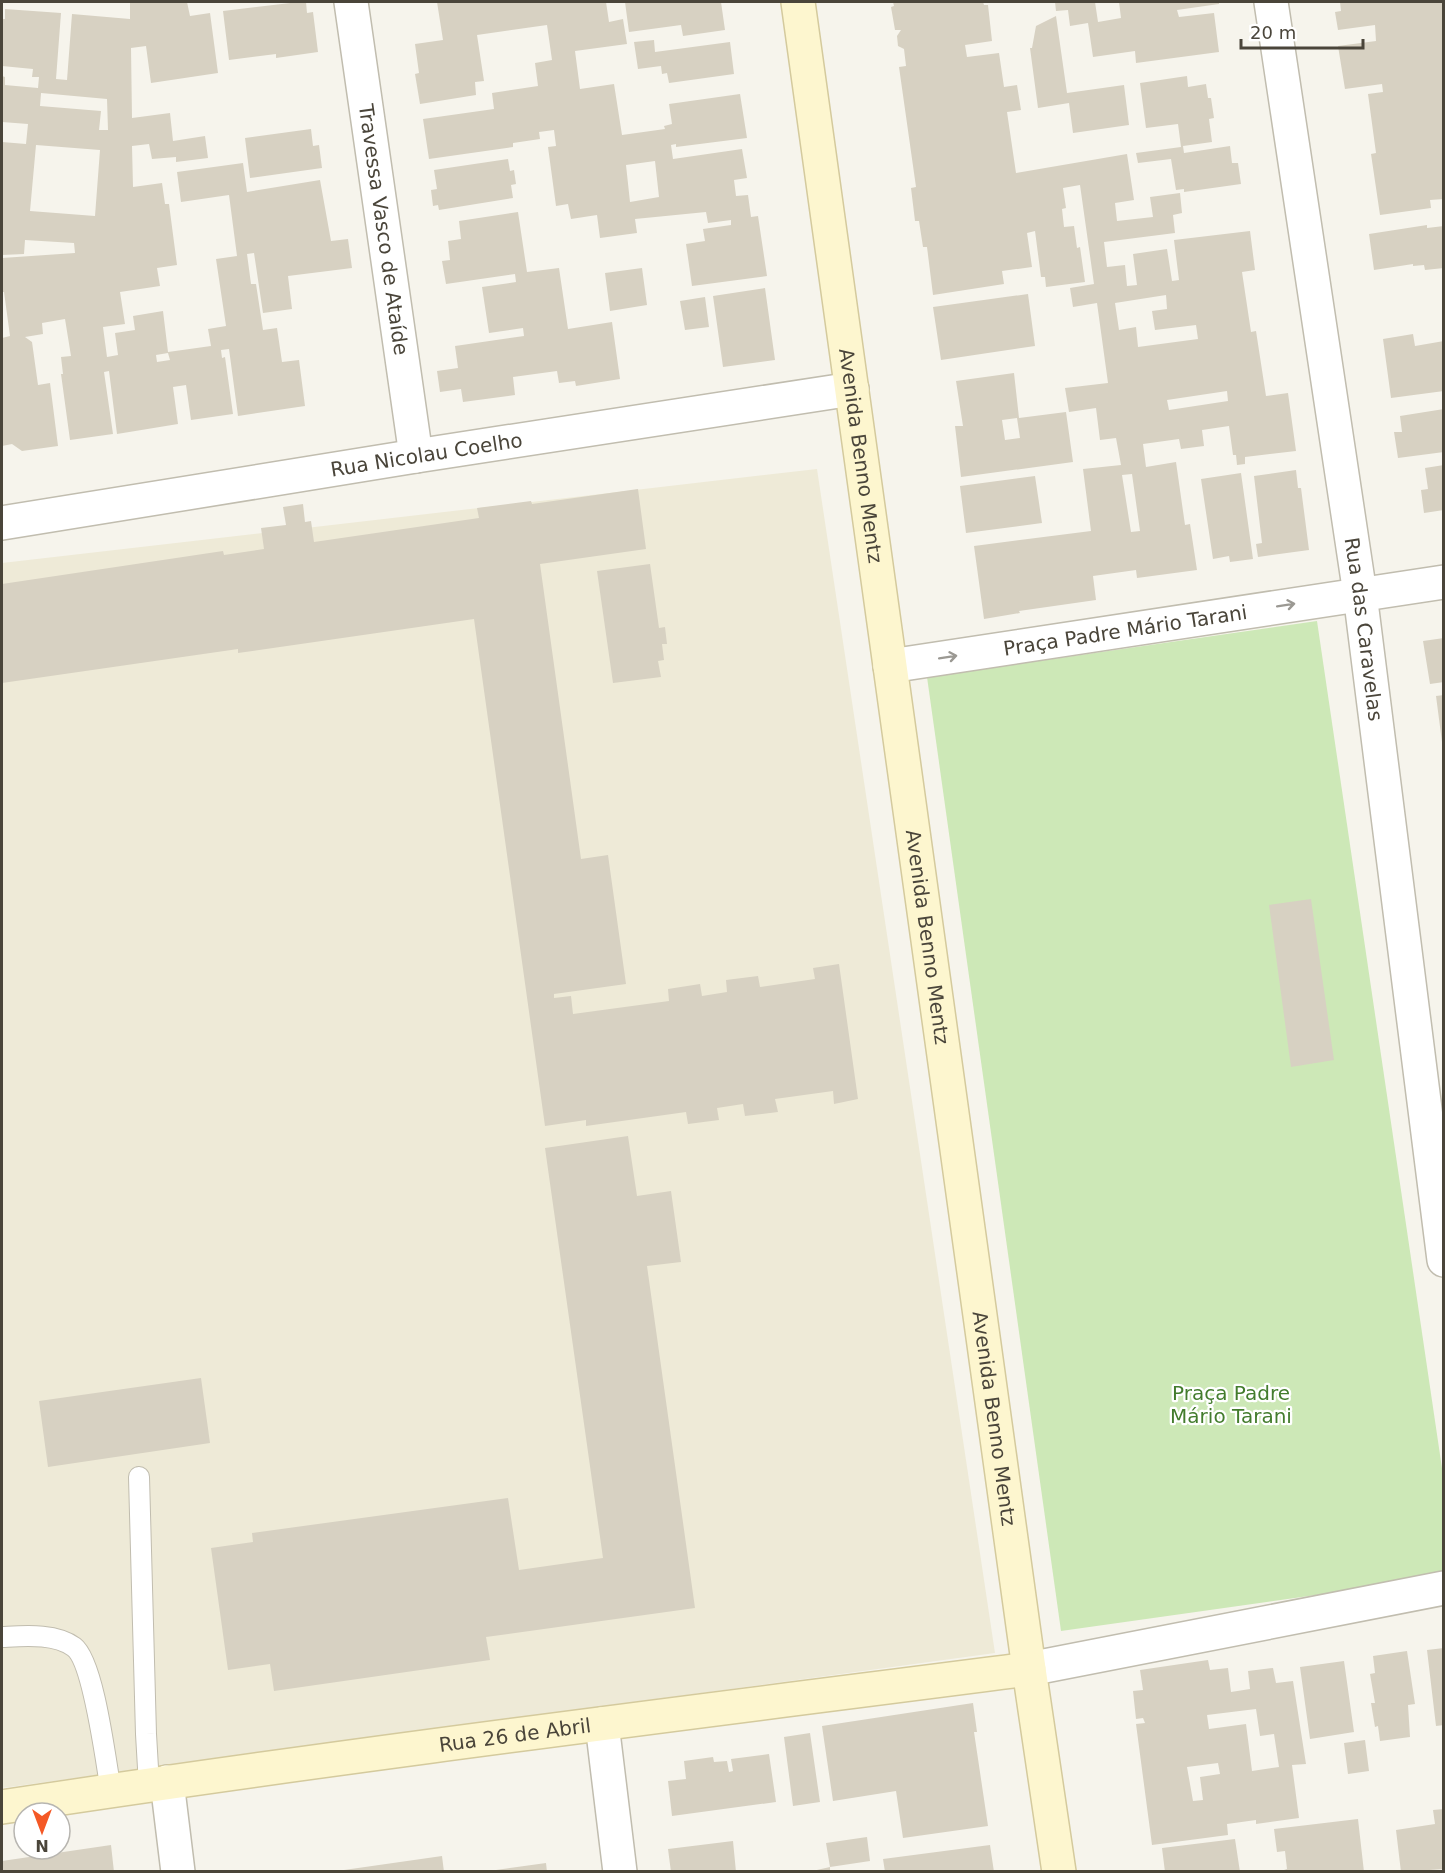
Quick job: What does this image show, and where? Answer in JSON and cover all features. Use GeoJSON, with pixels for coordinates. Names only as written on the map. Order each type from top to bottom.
{"type":"FeatureCollection","features":[{"type":"Feature","properties":{"kind":"street","name":"Travessa Vasco de Ataíde"},"geometry":{"type":"LineString","coordinates":[[351,2],[416,456]]}},
{"type":"Feature","properties":{"kind":"street","name":"Avenida Benno Mentz"},"geometry":{"type":"LineString","coordinates":[[798,2],[1059,1872]]}},
{"type":"Feature","properties":{"kind":"street","name":"Rua das Caravelas"},"geometry":{"type":"LineString","coordinates":[[1271,2],[1430,1047],[1443,1260]]}},
{"type":"Feature","properties":{"kind":"street","name":"Rua Nicolau Coelho"},"geometry":{"type":"LineString","coordinates":[[2,523],[852,389]]}},
{"type":"Feature","properties":{"kind":"street","name":"Praça Padre Mário Tarani"},"geometry":{"type":"LineString","coordinates":[[890,666],[1443,582]]}},
{"type":"Feature","properties":{"kind":"street"},"geometry":{"type":"LineString","coordinates":[[1029,1669],[1443,1588]]}},
{"type":"Feature","properties":{"kind":"street","name":"Rua 26 de Abril"},"geometry":{"type":"LineString","coordinates":[[2,1808],[158,1783],[1029,1669]]}},
{"type":"Feature","properties":{"kind":"street"},"geometry":{"type":"LineString","coordinates":[[602,1724],[620,1872]]}},
{"type":"Feature","properties":{"kind":"street"},"geometry":{"type":"LineString","coordinates":[[158,1783],[178,1872]]}},
{"type":"Feature","properties":{"kind":"lane"},"geometry":{"type":"LineString","coordinates":[[139,1477],[146,1734],[158,1783]]}},
{"type":"Feature","properties":{"kind":"lane"},"geometry":{"type":"LineString","coordinates":[[2,1637],[27,1636],[55,1639],[75,1648],[88,1669],[111,1791]]}},
{"type":"Feature","properties":{"kind":"shaded area"},"geometry":{"type":"Polygon","coordinates":[[[817,469],[995,1653],[2,1788],[2,563],[817,469]]]}},
{"type":"Feature","properties":{"kind":"green space","name":"Praça Padre Mário Tarani"},"geometry":{"type":"Polygon","coordinates":[[[1317,621],[1443,1475],[1443,1577],[1061,1631],[927,677],[1317,621]]]}},
{"type":"Feature","properties":{"kind":"building"},"geometry":{"type":"Polygon","coordinates":[[[130,2],[187,2],[190,16],[210,13],[218,73],[151,83],[146,46],[131,48],[132,118],[170,113],[173,141],[205,136],[208,158],[176,162],[176,157],[152,159],[149,144],[132,146],[133,187],[162,183],[165,204],[169,204],[177,265],[157,268],[160,286],[120,292],[125,324],[103,327],[107,357],[118,355],[115,333],[135,330],[133,316],[163,311],[168,352],[211,346],[208,329],[226,326],[216,259],[237,256],[229,195],[181,202],[177,172],[243,163],[247,192],[320,180],[331,241],[348,239],[352,268],[288,276],[292,309],[263,313],[254,253],[247,254],[251,284],[256,284],[263,330],[277,328],[282,362],[299,360],[305,406],[238,416],[229,349],[221,350],[222,358],[225,357],[233,414],[191,420],[186,385],[173,387],[178,424],[117,434],[109,371],[104,372],[113,434],[70,440],[61,374],[63,374],[61,357],[71,356],[65,319],[42,323],[43,334],[25,337],[32,342],[38,385],[50,383],[58,446],[22,451],[12,444],[2,446],[2,338],[10,336],[4,292],[2,292],[2,258],[75,253],[74,243],[25,240],[24,254],[2,255],[2,142],[26,144],[28,124],[2,122],[2,76],[5,77],[5,85],[38,88],[39,77],[32,77],[33,69],[2,66],[2,19],[5,19],[5,9],[61,13],[56,79],[67,80],[72,14],[130,19],[130,2]],[[41,93],[40,106],[101,111],[99,130],[108,130],[107,99],[41,93]],[[36,145],[30,211],[95,216],[100,150],[36,145]],[[168,353],[156,355],[157,362],[170,360],[168,353]]]}},
{"type":"Feature","properties":{"kind":"building"},"geometry":{"type":"Polygon","coordinates":[[[306,2],[307,13],[313,12],[318,52],[276,58],[276,54],[229,60],[223,11],[306,2]]]}},
{"type":"Feature","properties":{"kind":"building"},"geometry":{"type":"Polygon","coordinates":[[[437,2],[606,2],[609,22],[623,19],[627,44],[575,51],[580,89],[614,84],[622,135],[665,129],[664,126],[672,124],[669,104],[740,94],[747,138],[676,147],[676,144],[671,145],[673,159],[742,149],[747,178],[734,180],[736,196],[748,195],[751,217],[758,216],[767,276],[692,286],[686,244],[705,241],[703,229],[731,225],[731,220],[708,223],[706,212],[635,219],[637,233],[600,238],[597,215],[571,219],[568,204],[556,206],[548,147],[556,146],[554,130],[539,132],[540,139],[513,143],[513,147],[429,159],[423,119],[494,109],[492,93],[538,86],[535,63],[552,60],[547,25],[477,35],[484,81],[475,82],[476,95],[420,104],[415,74],[419,73],[415,44],[443,40],[437,2]],[[655,161],[626,165],[630,202],[659,197],[655,161]]]}},
{"type":"Feature","properties":{"kind":"building"},"geometry":{"type":"Polygon","coordinates":[[[625,2],[721,2],[725,30],[683,36],[681,25],[629,32],[625,2]]]}},
{"type":"Feature","properties":{"kind":"building"},"geometry":{"type":"Polygon","coordinates":[[[893,2],[983,2],[984,5],[988,5],[992,41],[965,45],[967,57],[999,53],[1004,87],[1017,85],[1021,110],[1007,112],[1016,173],[1127,154],[1134,200],[1115,203],[1117,221],[1153,217],[1150,197],[1180,193],[1182,213],[1173,215],[1175,233],[1104,242],[1107,267],[1125,265],[1127,286],[1137,285],[1133,254],[1167,249],[1172,281],[1179,280],[1174,240],[1250,231],[1255,270],[1242,272],[1251,332],[1256,331],[1266,396],[1288,393],[1296,451],[1245,457],[1245,464],[1237,465],[1236,455],[1233,455],[1229,426],[1202,430],[1204,446],[1181,449],[1179,439],[1143,444],[1146,467],[1176,462],[1185,525],[1190,524],[1197,570],[1137,578],[1136,570],[1093,576],[1096,600],[1019,611],[1020,613],[984,619],[974,546],[1091,531],[1083,469],[1121,465],[1116,438],[1100,440],[1096,408],[1069,412],[1065,388],[1108,383],[1097,303],[1073,307],[1070,288],[1094,284],[1080,185],[1063,188],[1066,208],[1062,209],[1064,227],[1074,226],[1077,248],[1080,247],[1085,282],[1046,287],[1045,277],[1041,277],[1035,231],[1027,233],[1032,267],[1002,271],[1004,284],[933,295],[927,247],[923,247],[919,221],[915,221],[911,188],[916,187],[899,67],[906,66],[904,49],[898,46],[897,36],[901,30],[895,30],[891,7],[894,6],[893,2]],[[1166,295],[1115,303],[1119,330],[1136,327],[1138,347],[1198,339],[1196,325],[1155,330],[1152,311],[1167,309],[1166,295]],[[1227,391],[1167,400],[1169,410],[1228,401],[1227,391]],[[1132,474],[1122,475],[1131,532],[1140,531],[1132,474]]]}},
{"type":"Feature","properties":{"kind":"building"},"geometry":{"type":"Polygon","coordinates":[[[1055,2],[1095,2],[1098,22],[1121,18],[1119,2],[1219,2],[1219,4],[1177,10],[1179,17],[1214,13],[1219,52],[1136,63],[1135,51],[1093,57],[1088,23],[1070,26],[1068,10],[1056,11],[1055,2]]]}},
{"type":"Feature","properties":{"kind":"building"},"geometry":{"type":"Polygon","coordinates":[[[1340,2],[1444,2],[1444,199],[1430,200],[1431,208],[1380,215],[1371,154],[1376,153],[1368,94],[1383,92],[1382,84],[1345,89],[1338,46],[1376,41],[1375,25],[1338,30],[1335,12],[1341,11],[1340,2]]]}},
{"type":"Feature","properties":{"kind":"building"},"geometry":{"type":"Polygon","coordinates":[[[1056,16],[1067,93],[1124,85],[1129,125],[1073,133],[1069,103],[1038,108],[1030,48],[1032,48],[1036,26],[1056,16]]]}},
{"type":"Feature","properties":{"kind":"building"},"geometry":{"type":"Polygon","coordinates":[[[654,40],[655,52],[730,42],[734,74],[669,83],[667,73],[662,74],[661,66],[638,69],[634,42],[654,40]]]}},
{"type":"Feature","properties":{"kind":"building"},"geometry":{"type":"Polygon","coordinates":[[[1187,76],[1188,87],[1206,84],[1214,118],[1209,119],[1212,142],[1183,146],[1184,153],[1230,146],[1232,163],[1238,163],[1241,184],[1184,192],[1184,189],[1176,190],[1171,159],[1138,163],[1136,153],[1181,147],[1178,124],[1146,128],[1140,83],[1187,76]]]}},
{"type":"Feature","properties":{"kind":"building"},"geometry":{"type":"Polygon","coordinates":[[[311,129],[313,146],[319,145],[322,168],[250,178],[245,138],[311,129]]]}},
{"type":"Feature","properties":{"kind":"building"},"geometry":{"type":"Polygon","coordinates":[[[508,159],[510,171],[514,170],[516,184],[511,185],[513,198],[439,210],[438,205],[433,206],[431,190],[437,189],[434,170],[508,159]]]}},
{"type":"Feature","properties":{"kind":"building"},"geometry":{"type":"Polygon","coordinates":[[[518,212],[527,272],[559,268],[568,329],[612,322],[620,379],[576,386],[575,381],[559,383],[557,371],[513,377],[515,395],[463,402],[461,389],[440,392],[437,371],[458,368],[455,346],[524,336],[523,328],[489,333],[482,287],[516,282],[515,274],[446,284],[442,261],[450,260],[448,241],[461,239],[459,221],[518,212]]]}},
{"type":"Feature","properties":{"kind":"building"},"geometry":{"type":"Polygon","coordinates":[[[1427,225],[1427,228],[1444,226],[1444,268],[1425,270],[1424,265],[1413,266],[1413,264],[1374,270],[1369,234],[1427,225]]]}},
{"type":"Feature","properties":{"kind":"building"},"geometry":{"type":"Polygon","coordinates":[[[642,268],[647,305],[610,311],[605,273],[642,268]]]}},
{"type":"Feature","properties":{"kind":"building"},"geometry":{"type":"Polygon","coordinates":[[[765,288],[775,360],[723,367],[713,296],[765,288]]]}},
{"type":"Feature","properties":{"kind":"building"},"geometry":{"type":"Polygon","coordinates":[[[1028,294],[1035,346],[941,360],[933,307],[1028,294]]]}},
{"type":"Feature","properties":{"kind":"building"},"geometry":{"type":"Polygon","coordinates":[[[705,297],[709,327],[685,330],[680,301],[705,297]]]}},
{"type":"Feature","properties":{"kind":"building"},"geometry":{"type":"Polygon","coordinates":[[[1413,334],[1415,346],[1444,341],[1444,391],[1391,398],[1383,339],[1413,334]]]}},
{"type":"Feature","properties":{"kind":"building"},"geometry":{"type":"Polygon","coordinates":[[[1014,373],[1019,418],[1066,412],[1073,462],[961,477],[955,426],[963,426],[956,381],[1014,373]],[[1017,418],[1002,420],[1005,440],[1020,438],[1017,418]]]}},
{"type":"Feature","properties":{"kind":"building"},"geometry":{"type":"Polygon","coordinates":[[[1444,409],[1444,452],[1398,458],[1394,432],[1402,432],[1400,416],[1444,409]]]}},
{"type":"Feature","properties":{"kind":"building"},"geometry":{"type":"Polygon","coordinates":[[[1444,465],[1444,510],[1424,513],[1421,490],[1428,489],[1425,468],[1444,465]]]}},
{"type":"Feature","properties":{"kind":"building"},"geometry":{"type":"Polygon","coordinates":[[[1296,470],[1298,488],[1301,488],[1309,550],[1258,557],[1256,544],[1262,543],[1254,476],[1296,470]]]}},
{"type":"Feature","properties":{"kind":"building"},"geometry":{"type":"Polygon","coordinates":[[[1241,473],[1253,559],[1230,562],[1229,556],[1213,559],[1201,479],[1241,473]]]}},
{"type":"Feature","properties":{"kind":"building"},"geometry":{"type":"Polygon","coordinates":[[[1035,476],[1042,523],[966,533],[960,486],[1035,476]]]}},
{"type":"Feature","properties":{"kind":"building"},"geometry":{"type":"Polygon","coordinates":[[[638,489],[646,549],[540,564],[581,859],[608,855],[626,984],[554,994],[554,998],[571,996],[573,1014],[669,1001],[668,989],[700,984],[702,996],[727,992],[726,980],[758,976],[760,987],[815,979],[813,968],[839,964],[858,1099],[834,1104],[833,1091],[775,1099],[778,1112],[745,1116],[743,1104],[717,1108],[719,1120],[688,1124],[686,1112],[586,1126],[586,1120],[545,1126],[474,619],[238,653],[238,649],[2,683],[2,584],[223,551],[224,555],[264,549],[261,528],[286,525],[283,507],[303,504],[305,522],[311,521],[314,542],[479,518],[477,508],[531,501],[532,504],[638,489]]]}},
{"type":"Feature","properties":{"kind":"building"},"geometry":{"type":"Polygon","coordinates":[[[650,564],[659,628],[665,627],[667,644],[662,644],[664,660],[658,661],[661,677],[613,683],[597,571],[650,564]]]}},
{"type":"Feature","properties":{"kind":"building"},"geometry":{"type":"Polygon","coordinates":[[[1444,638],[1444,682],[1430,684],[1423,641],[1444,638]]]}},
{"type":"Feature","properties":{"kind":"building"},"geometry":{"type":"Polygon","coordinates":[[[1444,695],[1444,742],[1442,742],[1436,696],[1444,695]]]}},
{"type":"Feature","properties":{"kind":"building"},"geometry":{"type":"Polygon","coordinates":[[[1311,899],[1334,1060],[1291,1067],[1269,905],[1311,899]]]}},
{"type":"Feature","properties":{"kind":"building"},"geometry":{"type":"Polygon","coordinates":[[[628,1136],[637,1196],[671,1191],[681,1262],[647,1266],[695,1608],[486,1637],[490,1660],[274,1691],[270,1664],[228,1670],[211,1548],[253,1542],[252,1533],[508,1498],[519,1570],[603,1558],[545,1148],[628,1136]]]}},
{"type":"Feature","properties":{"kind":"building"},"geometry":{"type":"Polygon","coordinates":[[[201,1378],[210,1443],[48,1467],[39,1401],[201,1378]]]}},
{"type":"Feature","properties":{"kind":"building"},"geometry":{"type":"Polygon","coordinates":[[[1444,1648],[1444,1725],[1436,1726],[1427,1650],[1444,1648]]]}},
{"type":"Feature","properties":{"kind":"building"},"geometry":{"type":"Polygon","coordinates":[[[1407,1651],[1415,1704],[1408,1705],[1410,1737],[1380,1741],[1371,1703],[1375,1703],[1370,1674],[1375,1673],[1373,1656],[1407,1651]]]}},
{"type":"Feature","properties":{"kind":"building"},"geometry":{"type":"Polygon","coordinates":[[[1208,1660],[1210,1670],[1228,1668],[1231,1692],[1250,1689],[1248,1671],[1273,1668],[1276,1683],[1293,1681],[1306,1764],[1292,1765],[1299,1818],[1256,1824],[1256,1820],[1227,1824],[1228,1835],[1152,1845],[1136,1724],[1145,1723],[1143,1718],[1136,1719],[1133,1691],[1143,1690],[1140,1670],[1208,1660]],[[1256,1709],[1207,1715],[1209,1729],[1246,1724],[1252,1771],[1279,1767],[1274,1734],[1260,1736],[1256,1709]],[[1218,1763],[1187,1767],[1193,1801],[1203,1800],[1200,1777],[1220,1774],[1218,1763]]]}},
{"type":"Feature","properties":{"kind":"building"},"geometry":{"type":"Polygon","coordinates":[[[1344,1661],[1354,1732],[1310,1739],[1300,1667],[1344,1661]]]}},
{"type":"Feature","properties":{"kind":"building"},"geometry":{"type":"Polygon","coordinates":[[[973,1703],[977,1732],[974,1732],[988,1826],[903,1838],[896,1791],[833,1801],[822,1726],[973,1703]]]}},
{"type":"Feature","properties":{"kind":"building"},"geometry":{"type":"Polygon","coordinates":[[[810,1733],[820,1802],[793,1806],[784,1737],[810,1733]]]}},
{"type":"Feature","properties":{"kind":"building"},"geometry":{"type":"Polygon","coordinates":[[[1365,1740],[1369,1771],[1348,1774],[1344,1743],[1365,1740]]]}},
{"type":"Feature","properties":{"kind":"building"},"geometry":{"type":"Polygon","coordinates":[[[769,1754],[776,1802],[672,1816],[668,1781],[686,1779],[684,1761],[713,1757],[714,1762],[727,1761],[729,1772],[733,1771],[731,1759],[769,1754]]]}},
{"type":"Feature","properties":{"kind":"building"},"geometry":{"type":"Polygon","coordinates":[[[1444,1809],[1444,1869],[1401,1872],[1396,1830],[1435,1824],[1433,1810],[1444,1809]]]}},
{"type":"Feature","properties":{"kind":"building"},"geometry":{"type":"Polygon","coordinates":[[[1358,1819],[1364,1872],[1278,1872],[1287,1869],[1285,1851],[1277,1852],[1274,1829],[1358,1819]]]}},
{"type":"Feature","properties":{"kind":"building"},"geometry":{"type":"Polygon","coordinates":[[[867,1837],[870,1861],[830,1867],[826,1843],[867,1837]]]}},
{"type":"Feature","properties":{"kind":"building"},"geometry":{"type":"Polygon","coordinates":[[[1235,1839],[1240,1872],[1165,1872],[1162,1848],[1235,1839]]]}},
{"type":"Feature","properties":{"kind":"building"},"geometry":{"type":"Polygon","coordinates":[[[733,1841],[736,1872],[671,1872],[668,1849],[733,1841]]]}},
{"type":"Feature","properties":{"kind":"building"},"geometry":{"type":"Polygon","coordinates":[[[111,1845],[114,1872],[2,1872],[2,1861],[72,1861],[72,1851],[111,1845]]]}},
{"type":"Feature","properties":{"kind":"building"},"geometry":{"type":"Polygon","coordinates":[[[990,1845],[994,1872],[885,1872],[883,1859],[990,1845]]]}},
{"type":"Feature","properties":{"kind":"building"},"geometry":{"type":"Polygon","coordinates":[[[442,1856],[444,1872],[345,1872],[344,1870],[442,1856]]]}},
{"type":"Feature","properties":{"kind":"building"},"geometry":{"type":"Polygon","coordinates":[[[546,1863],[547,1872],[496,1872],[496,1870],[546,1863]]]}},
{"type":"Feature","properties":{"kind":"building"},"geometry":{"type":"Polygon","coordinates":[[[830,1867],[830,1872],[808,1872],[830,1867]]]}}]}
